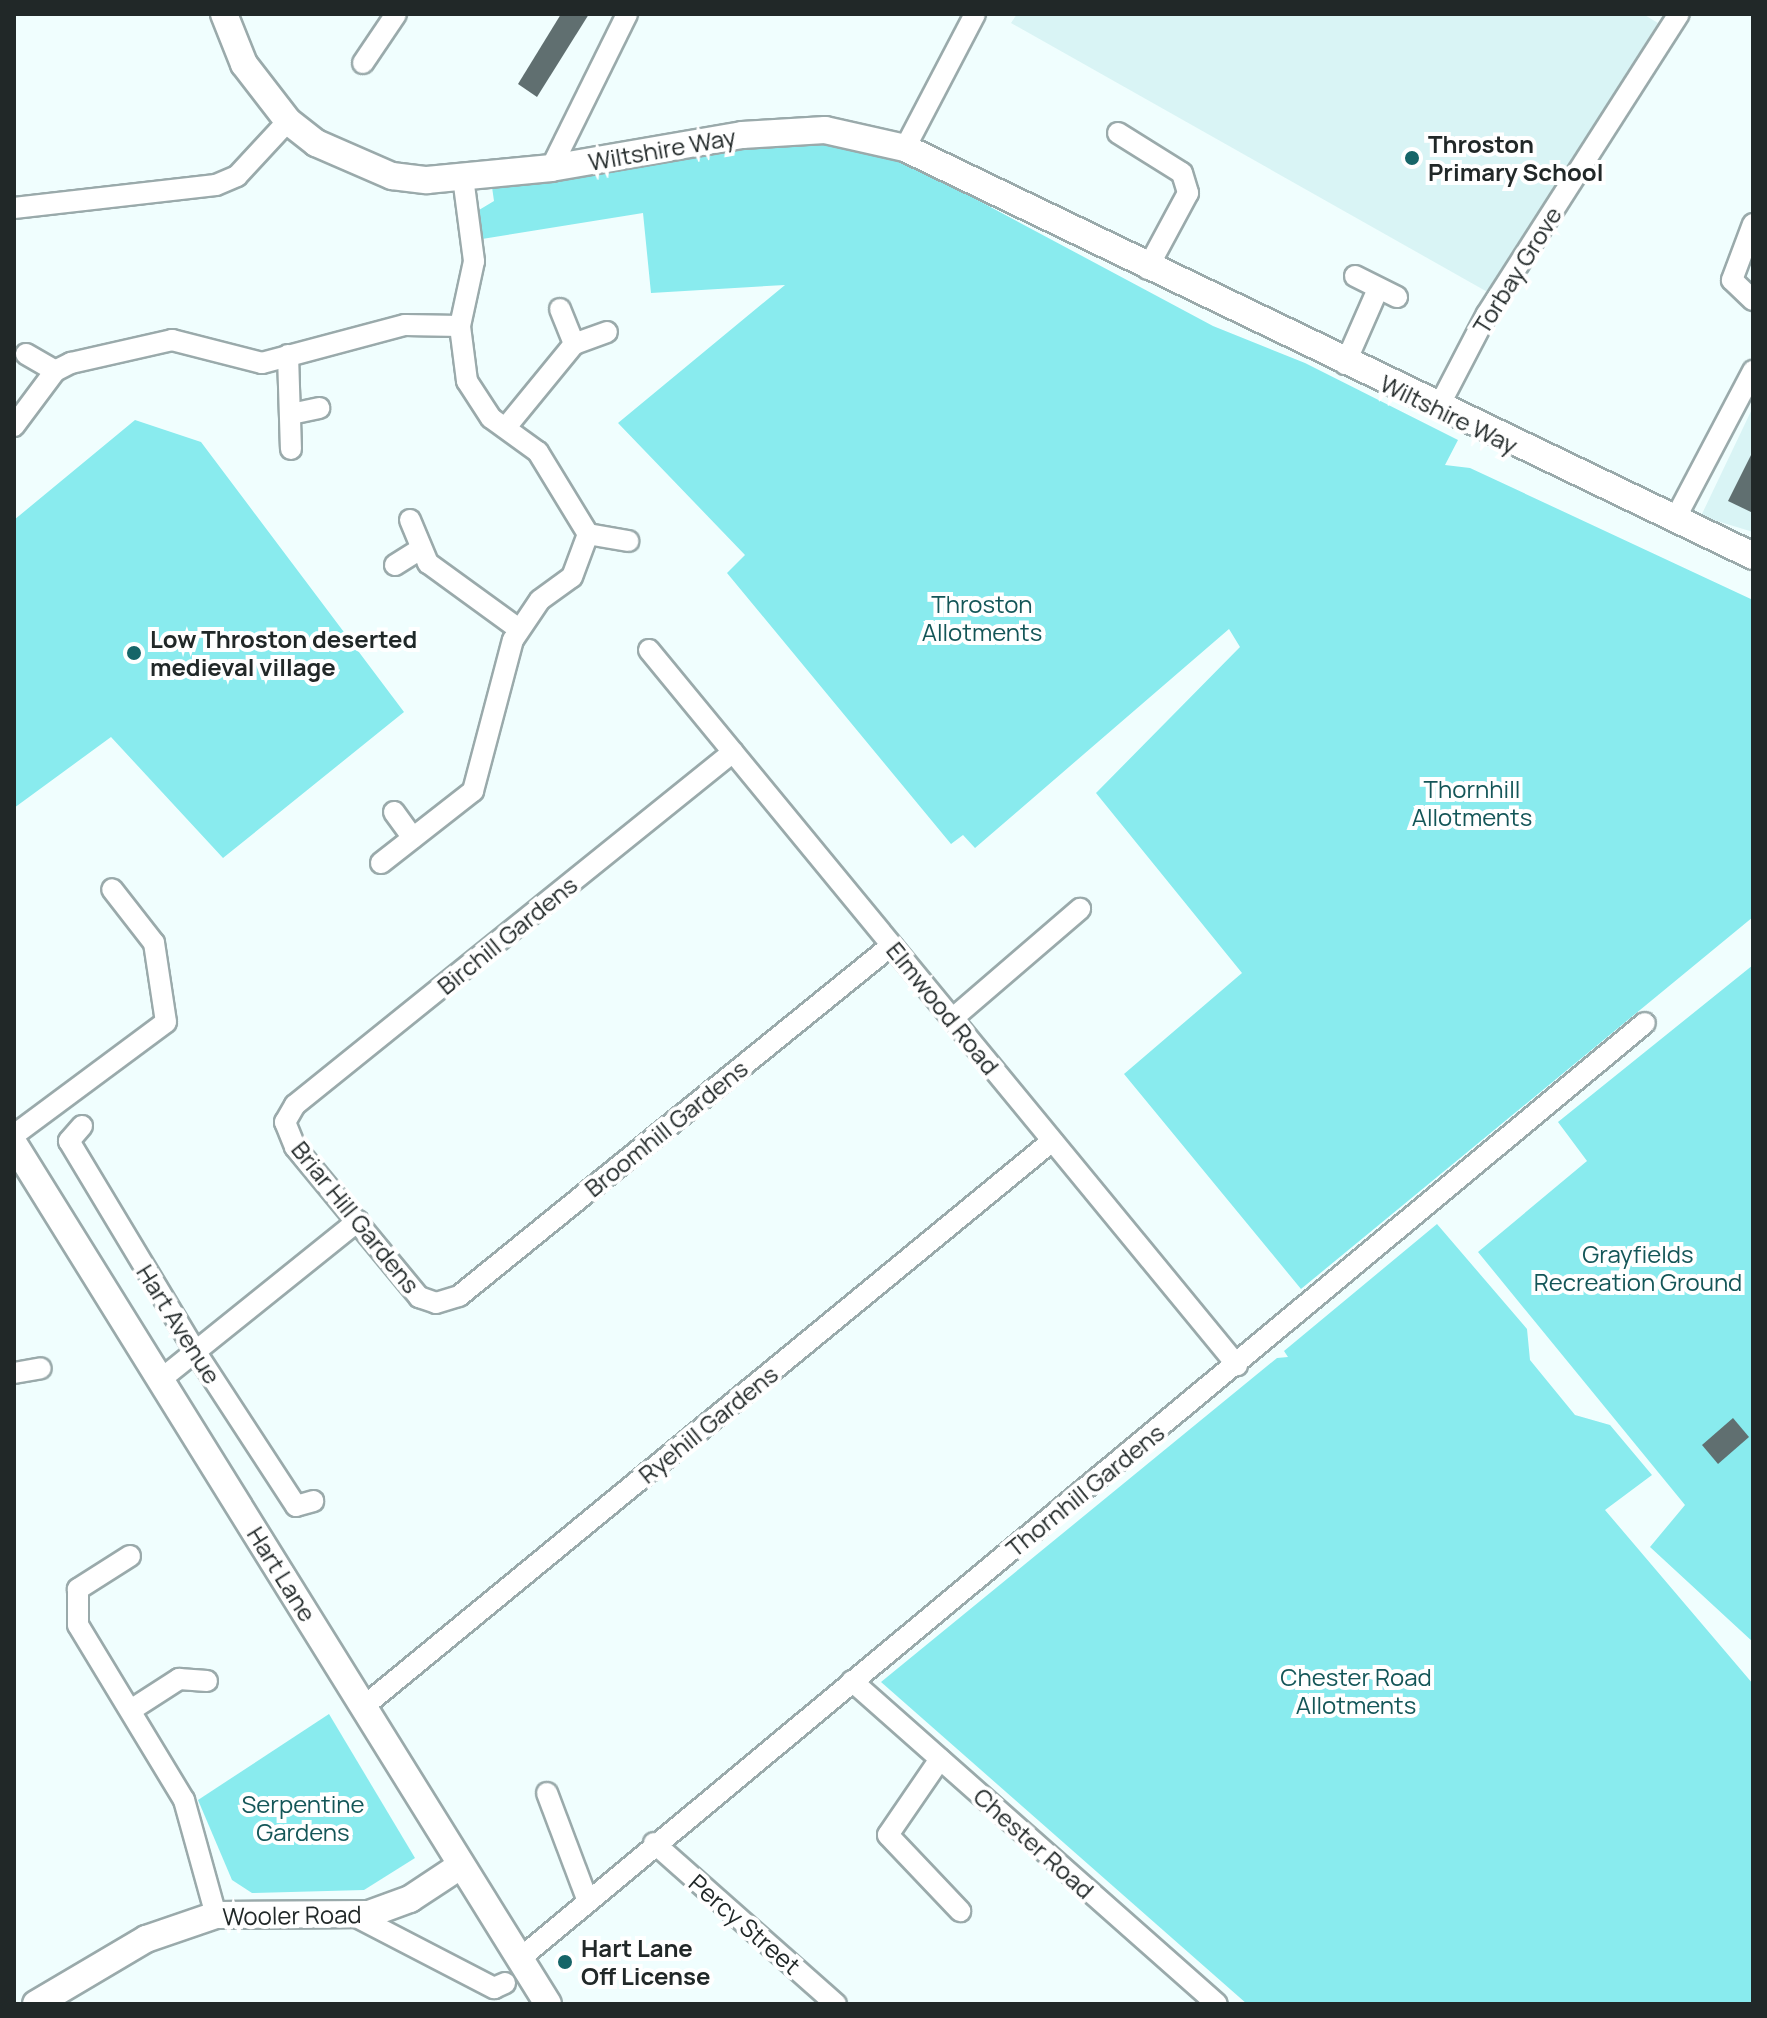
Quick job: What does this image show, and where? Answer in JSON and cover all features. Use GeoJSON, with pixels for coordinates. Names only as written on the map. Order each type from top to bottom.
{"type":"FeatureCollection","features":[{"type":"Feature","properties":{"kind":"street","name":"Wiltshire Way"},"geometry":{"type":"LineString","coordinates":[[224,14],[244,64],[288,121],[339,155],[392,176],[463,177],[551,168],[733,135],[825,130],[905,148],[1147,269],[1753,556]]}},
{"type":"Feature","properties":{"kind":"street"},"geometry":{"type":"LineString","coordinates":[[363,63],[396,14]]}},
{"type":"Feature","properties":{"kind":"street"},"geometry":{"type":"LineString","coordinates":[[551,168],[627,14]]}},
{"type":"Feature","properties":{"kind":"street","name":"Torbay Grove"},"geometry":{"type":"LineString","coordinates":[[1438,408],[1487,314],[1679,14]]}},
{"type":"Feature","properties":{"kind":"street"},"geometry":{"type":"LineString","coordinates":[[905,148],[974,21]]}},
{"type":"Feature","properties":{"kind":"street"},"geometry":{"type":"LineString","coordinates":[[14,208],[216,185],[237,176],[288,121]]}},
{"type":"Feature","properties":{"kind":"street"},"geometry":{"type":"LineString","coordinates":[[1118,133],[1182,173],[1188,193],[1147,269]]}},
{"type":"Feature","properties":{"kind":"street"},"geometry":{"type":"LineString","coordinates":[[463,177],[474,261],[460,326],[467,381],[491,418],[507,426],[538,452],[588,534],[628,541]]}},
{"type":"Feature","properties":{"kind":"street"},"geometry":{"type":"LineString","coordinates":[[1753,224],[1732,280],[1753,300]]}},
{"type":"Feature","properties":{"kind":"street"},"geometry":{"type":"LineString","coordinates":[[1345,364],[1388,293],[1355,276]]}},
{"type":"Feature","properties":{"kind":"street"},"geometry":{"type":"LineString","coordinates":[[560,309],[574,344]]}},
{"type":"Feature","properties":{"kind":"street"},"geometry":{"type":"LineString","coordinates":[[14,426],[55,371],[172,340],[262,363],[405,325],[460,326]]}},
{"type":"Feature","properties":{"kind":"street"},"geometry":{"type":"LineString","coordinates":[[507,426],[574,344],[607,332]]}},
{"type":"Feature","properties":{"kind":"street"},"geometry":{"type":"LineString","coordinates":[[26,354],[55,371]]}},
{"type":"Feature","properties":{"kind":"street"},"geometry":{"type":"LineString","coordinates":[[288,355],[291,449]]}},
{"type":"Feature","properties":{"kind":"street"},"geometry":{"type":"LineString","coordinates":[[1674,521],[1753,371]]}},
{"type":"Feature","properties":{"kind":"street"},"geometry":{"type":"LineString","coordinates":[[291,414],[319,408]]}},
{"type":"Feature","properties":{"kind":"street"},"geometry":{"type":"LineString","coordinates":[[410,520],[421,549],[444,579],[519,629]]}},
{"type":"Feature","properties":{"kind":"street"},"geometry":{"type":"LineString","coordinates":[[381,863],[473,791],[519,629],[540,600],[572,577],[588,534]]}},
{"type":"Feature","properties":{"kind":"street"},"geometry":{"type":"LineString","coordinates":[[395,565],[421,549]]}},
{"type":"Feature","properties":{"kind":"street","name":"Elmwood Road"},"geometry":{"type":"LineString","coordinates":[[649,650],[1237,1365]]}},
{"type":"Feature","properties":{"kind":"street","name":"Birchill Gardens"},"geometry":{"type":"LineString","coordinates":[[285,1122],[295,1105],[733,752]]}},
{"type":"Feature","properties":{"kind":"street"},"geometry":{"type":"LineString","coordinates":[[394,812],[413,838]]}},
{"type":"Feature","properties":{"kind":"street"},"geometry":{"type":"LineString","coordinates":[[14,1135],[166,1022],[154,943],[112,889]]}},
{"type":"Feature","properties":{"kind":"street"},"geometry":{"type":"LineString","coordinates":[[952,1019],[1080,909]]}},
{"type":"Feature","properties":{"kind":"street","name":"Broomhill Gardens"},"geometry":{"type":"LineString","coordinates":[[436,1303],[459,1296],[892,945]]}},
{"type":"Feature","properties":{"kind":"street","name":"Thornhill Gardens"},"geometry":{"type":"LineString","coordinates":[[523,1956],[654,1843],[1237,1365],[1645,1023]]}},
{"type":"Feature","properties":{"kind":"street","name":"Briar Hill Gardens"},"geometry":{"type":"LineString","coordinates":[[285,1122],[295,1147],[419,1297],[436,1303]]}},
{"type":"Feature","properties":{"kind":"street","name":"Hart Avenue"},"geometry":{"type":"LineString","coordinates":[[82,1126],[69,1141],[195,1351],[296,1506],[313,1501]]}},
{"type":"Feature","properties":{"kind":"street","name":"Ryehill Gardens"},"geometry":{"type":"LineString","coordinates":[[363,1707],[1052,1141]]}},
{"type":"Feature","properties":{"kind":"street","name":"Hart Lane"},"geometry":{"type":"LineString","coordinates":[[18,1158],[160,1380],[460,1866],[523,1956],[548,2004]]}},
{"type":"Feature","properties":{"kind":"street"},"geometry":{"type":"LineString","coordinates":[[160,1380],[358,1221]]}},
{"type":"Feature","properties":{"kind":"street"},"geometry":{"type":"LineString","coordinates":[[14,1373],[41,1368]]}},
{"type":"Feature","properties":{"kind":"street"},"geometry":{"type":"LineString","coordinates":[[130,1556],[78,1589],[78,1625],[134,1708],[184,1800],[216,1915]]}},
{"type":"Feature","properties":{"kind":"street"},"geometry":{"type":"LineString","coordinates":[[134,1708],[179,1679],[207,1681]]}},
{"type":"Feature","properties":{"kind":"street","name":"Chester Road"},"geometry":{"type":"LineString","coordinates":[[852,1681],[1208,2001]]}},
{"type":"Feature","properties":{"kind":"street"},"geometry":{"type":"LineString","coordinates":[[940,1759],[888,1835],[960,1911]]}},
{"type":"Feature","properties":{"kind":"street"},"geometry":{"type":"LineString","coordinates":[[547,1793],[587,1899]]}},
{"type":"Feature","properties":{"kind":"street","name":"Percy Street"},"geometry":{"type":"LineString","coordinates":[[654,1843],[836,2004]]}},
{"type":"Feature","properties":{"kind":"street","name":"Wooler Road"},"geometry":{"type":"LineString","coordinates":[[51,2000],[146,1939],[216,1915],[355,1916],[410,1899],[460,1866]]}},
{"type":"Feature","properties":{"kind":"street"},"geometry":{"type":"LineString","coordinates":[[355,1916],[494,1988],[505,1983]]}},
{"type":"Feature","properties":{"kind":"shaded area","name":"Throston Primary School"},"geometry":{"type":"Polygon","coordinates":[[[1017,14],[1643,14],[1658,23],[1491,294],[1011,23],[1017,14]]]}},
{"type":"Feature","properties":{"kind":"shaded area"},"geometry":{"type":"Polygon","coordinates":[[[1753,407],[1753,532],[1701,516],[1753,407]]]}},
{"type":"Feature","properties":{"kind":"green space"},"geometry":{"type":"Polygon","coordinates":[[[761,142],[835,144],[910,164],[1213,326],[1305,363],[1458,440],[1445,465],[1470,468],[1753,600],[1753,917],[1301,1289],[1124,1074],[1242,973],[1096,793],[1240,647],[1229,629],[975,848],[963,835],[951,844],[727,573],[745,555],[618,423],[785,285],[651,293],[643,213],[482,239],[479,210],[494,201],[492,187],[761,142]]]}},
{"type":"Feature","properties":{"kind":"green space"},"geometry":{"type":"Polygon","coordinates":[[[135,420],[201,442],[404,712],[223,858],[111,737],[14,808],[14,520],[135,420]]]}},
{"type":"Feature","properties":{"kind":"green space","name":"Grayfields Recreation Ground"},"geometry":{"type":"Polygon","coordinates":[[[1753,965],[1753,1642],[1650,1547],[1685,1505],[1478,1252],[1587,1161],[1558,1122],[1753,965]]]}},
{"type":"Feature","properties":{"kind":"green space","name":"Chester Road Allotments"},"geometry":{"type":"Polygon","coordinates":[[[1437,1224],[1527,1329],[1530,1360],[1575,1415],[1610,1425],[1652,1475],[1605,1510],[1753,1684],[1753,2004],[1247,2004],[881,1682],[1277,1358],[1288,1357],[1284,1351],[1437,1224]]]}},
{"type":"Feature","properties":{"kind":"green space","name":"Serpentine Gardens"},"geometry":{"type":"Polygon","coordinates":[[[329,1714],[415,1858],[364,1890],[252,1893],[232,1880],[198,1800],[329,1714]]]}},
{"type":"Feature","properties":{"kind":"building"},"geometry":{"type":"Polygon","coordinates":[[[561,14],[589,14],[537,97],[518,84],[561,14]]]}},
{"type":"Feature","properties":{"kind":"building"},"geometry":{"type":"Polygon","coordinates":[[[1753,451],[1753,513],[1728,501],[1753,451]]]}},
{"type":"Feature","properties":{"kind":"building"},"geometry":{"type":"Polygon","coordinates":[[[1733,1418],[1749,1437],[1718,1464],[1702,1445],[1733,1418]]]}},
{"type":"Feature","properties":{"kind":"place","name":"Throston Primary School"},"geometry":{"type":"Point","coordinates":[1412,158]}},
{"type":"Feature","properties":{"kind":"place","name":"Low Throston deserted medieval village"},"geometry":{"type":"Point","coordinates":[134,653]}},
{"type":"Feature","properties":{"kind":"place","name":"Hart Lane Off License"},"geometry":{"type":"Point","coordinates":[565,1962]}},
{"type":"Feature","properties":{"kind":"park label","name":"Throston Allotments"},"geometry":{"type":"Point","coordinates":[982,618]}},
{"type":"Feature","properties":{"kind":"park label","name":"Thornhill Allotments"},"geometry":{"type":"Point","coordinates":[1472,803]}}]}
